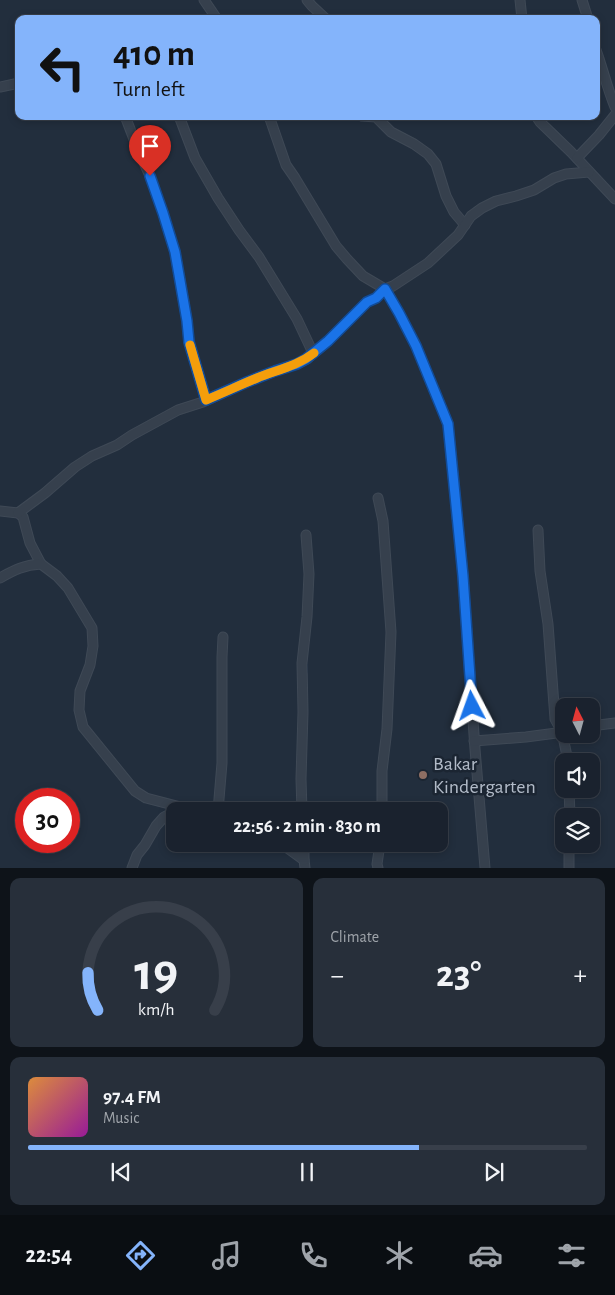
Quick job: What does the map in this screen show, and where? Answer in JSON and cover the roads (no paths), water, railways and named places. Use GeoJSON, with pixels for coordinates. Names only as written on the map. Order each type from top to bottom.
{"type":"FeatureCollection","features":[{"type":"Feature","properties":{"kind":"street"},"geometry":{"type":"LineString","coordinates":[[204,0],[213,15]]}},
{"type":"Feature","properties":{"kind":"street"},"geometry":{"type":"LineString","coordinates":[[307,0],[322,15]]}},
{"type":"Feature","properties":{"kind":"street"},"geometry":{"type":"LineString","coordinates":[[520,0],[522,15]]}},
{"type":"Feature","properties":{"kind":"street"},"geometry":{"type":"LineString","coordinates":[[582,0],[587,15]]}},
{"type":"Feature","properties":{"kind":"street"},"geometry":{"type":"LineString","coordinates":[[600,60],[608,92],[615,107]]}},
{"type":"Feature","properties":{"kind":"street"},"geometry":{"type":"LineString","coordinates":[[0,86],[15,84]]}},
{"type":"Feature","properties":{"kind":"street"},"geometry":{"type":"LineString","coordinates":[[577,158],[615,115]]}},
{"type":"Feature","properties":{"kind":"street"},"geometry":{"type":"LineString","coordinates":[[127,120],[150,176],[175,252],[189,342],[206,400]]}},
{"type":"Feature","properties":{"kind":"street"},"geometry":{"type":"LineString","coordinates":[[181,120],[195,158],[218,198],[278,288],[314,353]]}},
{"type":"Feature","properties":{"kind":"street"},"geometry":{"type":"LineString","coordinates":[[270,120],[286,166],[336,246],[365,277],[385,289],[416,346],[448,424],[463,576],[474,740],[486,868]]}},
{"type":"Feature","properties":{"kind":"street"},"geometry":{"type":"LineString","coordinates":[[379,120],[390,132],[414,144],[428,154],[436,164],[446,196],[454,212],[465,225]]}},
{"type":"Feature","properties":{"kind":"street"},"geometry":{"type":"LineString","coordinates":[[539,120],[615,199]]}},
{"type":"Feature","properties":{"kind":"street"},"geometry":{"type":"LineString","coordinates":[[0,511],[18,512],[92,456],[117,445],[178,410],[297,364],[328,341],[367,302],[428,263],[458,235],[471,216],[482,208],[496,201],[534,190],[554,178],[566,174],[589,172]]}},
{"type":"Feature","properties":{"kind":"street"},"geometry":{"type":"LineString","coordinates":[[365,277],[370,293],[367,302]]}},
{"type":"Feature","properties":{"kind":"street"},"geometry":{"type":"LineString","coordinates":[[378,498],[383,521],[391,632],[387,729],[382,771],[382,802]]}},
{"type":"Feature","properties":{"kind":"street"},"geometry":{"type":"LineString","coordinates":[[18,512],[23,517],[30,542],[41,564],[57,576],[68,588],[92,628],[93,646],[90,666],[80,691],[79,710],[83,727],[135,791],[146,798],[166,804]]}},
{"type":"Feature","properties":{"kind":"street"},"geometry":{"type":"LineString","coordinates":[[538,530],[540,571],[548,624],[555,719]]}},
{"type":"Feature","properties":{"kind":"street"},"geometry":{"type":"LineString","coordinates":[[302,802],[302,663],[309,574],[306,535]]}},
{"type":"Feature","properties":{"kind":"street"},"geometry":{"type":"LineString","coordinates":[[0,578],[13,570],[28,565],[41,564]]}},
{"type":"Feature","properties":{"kind":"street"},"geometry":{"type":"LineString","coordinates":[[219,802],[222,762],[223,637]]}},
{"type":"Feature","properties":{"kind":"street"},"geometry":{"type":"LineString","coordinates":[[600,724],[615,722]]}},
{"type":"Feature","properties":{"kind":"street"},"geometry":{"type":"LineString","coordinates":[[474,740],[555,733]]}},
{"type":"Feature","properties":{"kind":"street"},"geometry":{"type":"LineString","coordinates":[[132,868],[137,855],[146,845],[156,826],[166,816]]}},
{"type":"Feature","properties":{"kind":"street"},"geometry":{"type":"LineString","coordinates":[[291,852],[305,864]]}},
{"type":"Feature","properties":{"kind":"street"},"geometry":{"type":"LineString","coordinates":[[378,868],[379,852]]}},
{"type":"Feature","properties":{"kind":"street"},"geometry":{"type":"LineString","coordinates":[[569,853],[569,868]]}},
{"type":"Feature","properties":{"kind":"waterway"},"geometry":{"type":"LineString","coordinates":[[307,665],[307,672]]}},
{"type":"Feature","properties":{"kind":"place","name":"Bakar Kindergarten"},"geometry":{"type":"Point","coordinates":[423,775]}}]}
